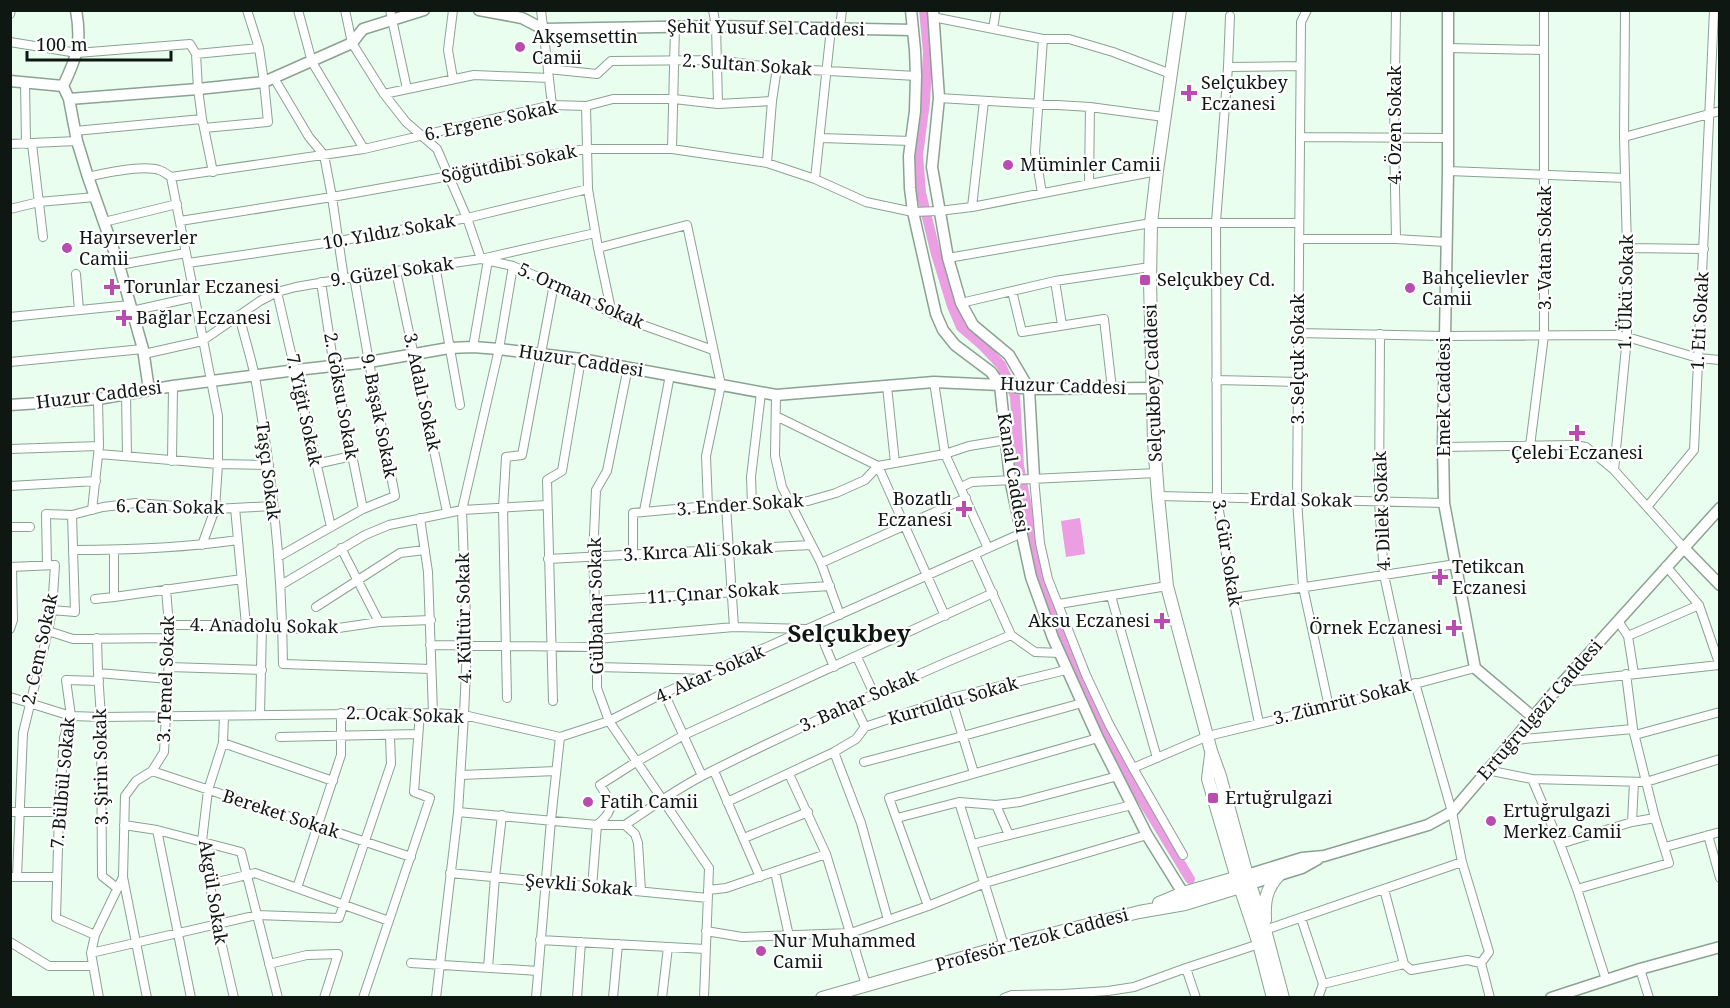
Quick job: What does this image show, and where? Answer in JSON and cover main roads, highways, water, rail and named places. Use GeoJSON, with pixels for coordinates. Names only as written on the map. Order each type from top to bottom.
{"type":"FeatureCollection","features":[{"type":"Feature","properties":{"kind":"main road","name":"Selçukbey Caddesi"},"geometry":{"type":"LineString","coordinates":[[1180,10],[1151,223],[1152,388],[1156,473],[1167,586],[1212,751],[1208,779],[1243,881]]}},
{"type":"Feature","properties":{"kind":"main road"},"geometry":{"type":"LineString","coordinates":[[1265,930],[1266,898],[1272,883],[1279,876]]}},
{"type":"Feature","properties":{"kind":"main road"},"geometry":{"type":"LineString","coordinates":[[1139,912],[1183,893],[1243,881]]}},
{"type":"Feature","properties":{"kind":"main road"},"geometry":{"type":"LineString","coordinates":[[1139,912],[1185,904],[1243,881]]}},
{"type":"Feature","properties":{"kind":"main road"},"geometry":{"type":"LineString","coordinates":[[1243,881],[1265,930],[1283,998]]}},
{"type":"Feature","properties":{"kind":"main road"},"geometry":{"type":"LineString","coordinates":[[1243,881],[1273,998]]}},
{"type":"Feature","properties":{"kind":"main road","name":"Profesör Tezok Caddesi"},"geometry":{"type":"LineString","coordinates":[[822,998],[852,993],[866,985],[1004,946],[1139,912]]}},
{"type":"Feature","properties":{"kind":"waterway"},"geometry":{"type":"LineString","coordinates":[[924,10],[928,52],[925,102],[918,155],[921,193],[936,254],[961,327],[1001,365],[1015,396],[1019,466],[1041,580],[1079,678],[1119,762],[1190,879]]}},
{"type":"Feature","properties":{"kind":"place","name":"Akşemsettin Camii"},"geometry":{"type":"Point","coordinates":[520,47]}},
{"type":"Feature","properties":{"kind":"place","name":"Selçukbey Eczanesi"},"geometry":{"type":"Point","coordinates":[1189,93]}},
{"type":"Feature","properties":{"kind":"place","name":"Müminler Camii"},"geometry":{"type":"Point","coordinates":[1008,165]}},
{"type":"Feature","properties":{"kind":"place","name":"Hayırseverler Camii"},"geometry":{"type":"Point","coordinates":[67,248]}},
{"type":"Feature","properties":{"kind":"place","name":"Selçukbey Cd."},"geometry":{"type":"Point","coordinates":[1145,280]}},
{"type":"Feature","properties":{"kind":"place","name":"Torunlar Eczanesi"},"geometry":{"type":"Point","coordinates":[112,287]}},
{"type":"Feature","properties":{"kind":"place","name":"Bahçelievler Camii"},"geometry":{"type":"Point","coordinates":[1410,288]}},
{"type":"Feature","properties":{"kind":"place","name":"Bağlar Eczanesi"},"geometry":{"type":"Point","coordinates":[124,318]}},
{"type":"Feature","properties":{"kind":"place","name":"Çelebi Eczanesi"},"geometry":{"type":"Point","coordinates":[1577,433]}},
{"type":"Feature","properties":{"kind":"place","name":"Bozatlı Eczanesi"},"geometry":{"type":"Point","coordinates":[964,509]}},
{"type":"Feature","properties":{"kind":"place","name":"Tetikcan Eczanesi"},"geometry":{"type":"Point","coordinates":[1440,577]}},
{"type":"Feature","properties":{"kind":"place","name":"Aksu Eczanesi"},"geometry":{"type":"Point","coordinates":[1162,621]}},
{"type":"Feature","properties":{"kind":"place","name":"Örnek Eczanesi"},"geometry":{"type":"Point","coordinates":[1454,628]}},
{"type":"Feature","properties":{"kind":"place","name":"Ertuğrulgazi"},"geometry":{"type":"Point","coordinates":[1213,798]}},
{"type":"Feature","properties":{"kind":"place","name":"Fatih Camii"},"geometry":{"type":"Point","coordinates":[588,802]}},
{"type":"Feature","properties":{"kind":"place","name":"Ertuğrulgazi Merkez Camii"},"geometry":{"type":"Point","coordinates":[1491,821]}},
{"type":"Feature","properties":{"kind":"place","name":"Nur Muhammed Camii"},"geometry":{"type":"Point","coordinates":[761,951]}},
{"type":"Feature","properties":{"kind":"district","name":"Selçukbey"},"geometry":{"type":"Point","coordinates":[849,634]}}]}
